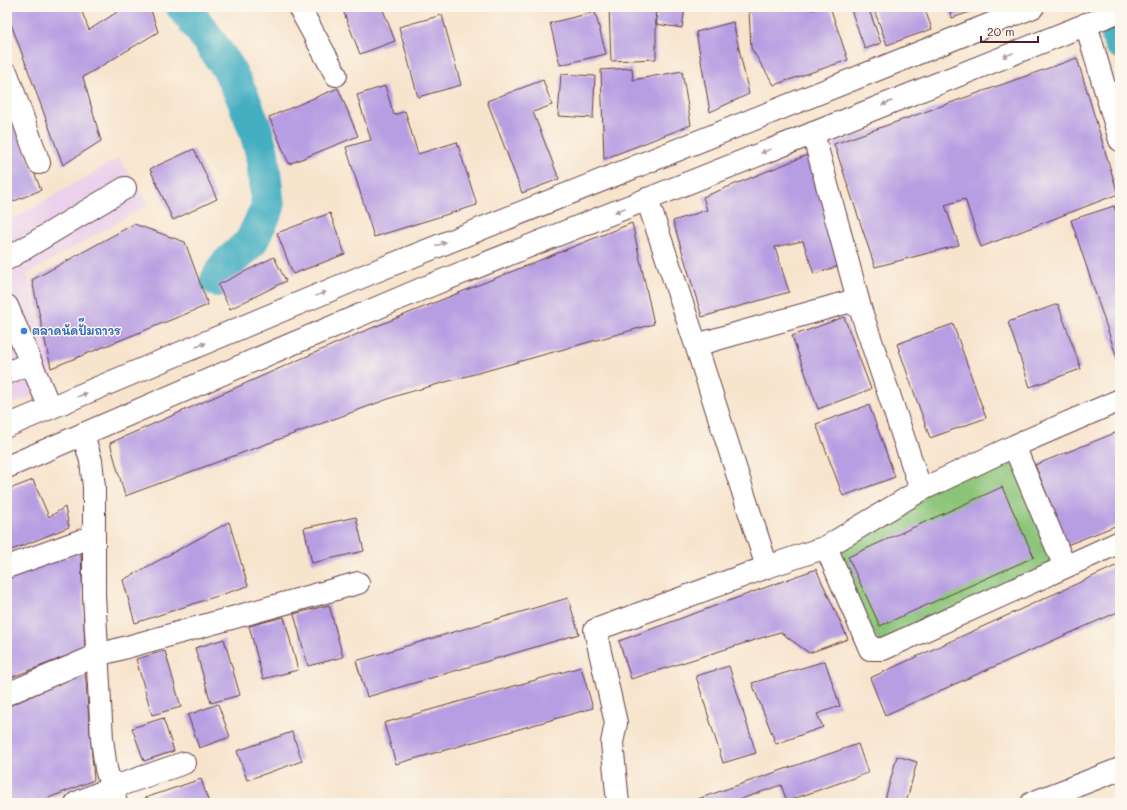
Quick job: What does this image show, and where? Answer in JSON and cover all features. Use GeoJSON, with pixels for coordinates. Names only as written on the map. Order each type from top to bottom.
{"type":"FeatureCollection","features":[{"type":"Feature","properties":{"kind":"street"},"geometry":{"type":"LineString","coordinates":[[299,7],[336,75]]}},
{"type":"Feature","properties":{"kind":"street"},"geometry":{"type":"LineString","coordinates":[[7,426],[370,273],[1033,7]]}},
{"type":"Feature","properties":{"kind":"street"},"geometry":{"type":"LineString","coordinates":[[7,467],[280,349],[417,292],[813,133],[1087,17],[1120,11]]}},
{"type":"Feature","properties":{"kind":"street"},"geometry":{"type":"LineString","coordinates":[[1087,17],[1120,140]]}},
{"type":"Feature","properties":{"kind":"street"},"geometry":{"type":"LineString","coordinates":[[7,74],[39,163]]}},
{"type":"Feature","properties":{"kind":"street"},"geometry":{"type":"LineString","coordinates":[[813,133],[860,311],[921,490]]}},
{"type":"Feature","properties":{"kind":"street"},"geometry":{"type":"LineString","coordinates":[[7,259],[125,188]]}},
{"type":"Feature","properties":{"kind":"street"},"geometry":{"type":"LineString","coordinates":[[647,199],[696,344],[766,567]]}},
{"type":"Feature","properties":{"kind":"street"},"geometry":{"type":"LineString","coordinates":[[696,344],[848,302],[855,304],[860,311]]}},
{"type":"Feature","properties":{"kind":"street"},"geometry":{"type":"LineString","coordinates":[[7,306],[50,408]]}},
{"type":"Feature","properties":{"kind":"street"},"geometry":{"type":"LineString","coordinates":[[7,373],[31,363]]}},
{"type":"Feature","properties":{"kind":"street"},"geometry":{"type":"LineString","coordinates":[[618,803],[612,743],[616,722],[595,630],[766,567],[826,547],[921,490],[1014,446],[1120,400]]}},
{"type":"Feature","properties":{"kind":"street"},"geometry":{"type":"LineString","coordinates":[[83,434],[91,461],[94,487],[94,595],[102,739],[106,769],[114,795]]}},
{"type":"Feature","properties":{"kind":"street"},"geometry":{"type":"LineString","coordinates":[[1014,446],[1065,568]]}},
{"type":"Feature","properties":{"kind":"street"},"geometry":{"type":"LineString","coordinates":[[7,567],[94,536]]}},
{"type":"Feature","properties":{"kind":"street"},"geometry":{"type":"LineString","coordinates":[[826,547],[870,649],[882,649],[1120,542]]}},
{"type":"Feature","properties":{"kind":"street"},"geometry":{"type":"LineString","coordinates":[[7,694],[98,655],[358,583]]}},
{"type":"Feature","properties":{"kind":"street"},"geometry":{"type":"LineString","coordinates":[[76,803],[114,795],[184,763]]}},
{"type":"Feature","properties":{"kind":"street"},"geometry":{"type":"LineString","coordinates":[[1032,803],[1120,769]]}},
{"type":"Feature","properties":{"kind":"shaded area","name":"ตลาดนัดปั๊มถาวร"},"geometry":{"type":"Polygon","coordinates":[[[119,158],[148,205],[27,274],[55,387],[7,406],[7,223],[119,158]]]}},
{"type":"Feature","properties":{"kind":"green space"},"geometry":{"type":"Polygon","coordinates":[[[1014,446],[1065,567],[883,649],[826,547],[1014,446]]]}},
{"type":"Feature","properties":{"kind":"building"},"geometry":{"type":"Polygon","coordinates":[[[7,7],[80,7],[89,30],[125,7],[150,7],[158,32],[83,77],[101,141],[63,165],[7,13],[7,7]]]}},
{"type":"Feature","properties":{"kind":"building"},"geometry":{"type":"Polygon","coordinates":[[[382,7],[395,41],[360,54],[342,8],[382,7]]]}},
{"type":"Feature","properties":{"kind":"building"},"geometry":{"type":"Polygon","coordinates":[[[609,7],[655,7],[656,59],[611,61],[609,7]]]}},
{"type":"Feature","properties":{"kind":"building"},"geometry":{"type":"Polygon","coordinates":[[[659,7],[685,7],[682,28],[656,24],[659,7]]]}},
{"type":"Feature","properties":{"kind":"building"},"geometry":{"type":"Polygon","coordinates":[[[765,7],[811,7],[812,10],[821,7],[830,7],[848,60],[774,85],[751,48],[749,12],[765,7]]]}},
{"type":"Feature","properties":{"kind":"building"},"geometry":{"type":"Polygon","coordinates":[[[850,7],[868,7],[881,43],[865,49],[850,7]]]}},
{"type":"Feature","properties":{"kind":"building"},"geometry":{"type":"Polygon","coordinates":[[[873,7],[924,7],[932,29],[887,45],[873,7]]]}},
{"type":"Feature","properties":{"kind":"building"},"geometry":{"type":"Polygon","coordinates":[[[948,7],[985,7],[952,18],[948,7]]]}},
{"type":"Feature","properties":{"kind":"building"},"geometry":{"type":"Polygon","coordinates":[[[595,12],[606,54],[560,65],[550,23],[595,12]]]}},
{"type":"Feature","properties":{"kind":"building"},"geometry":{"type":"Polygon","coordinates":[[[442,15],[461,85],[418,97],[399,27],[442,15]]]}},
{"type":"Feature","properties":{"kind":"building"},"geometry":{"type":"Polygon","coordinates":[[[733,22],[749,94],[710,112],[696,32],[733,22]]]}},
{"type":"Feature","properties":{"kind":"building"},"geometry":{"type":"Polygon","coordinates":[[[1077,58],[1118,194],[981,247],[965,199],[945,205],[959,245],[875,267],[834,144],[1077,58]]]}},
{"type":"Feature","properties":{"kind":"building"},"geometry":{"type":"Polygon","coordinates":[[[632,68],[633,80],[682,71],[691,125],[604,159],[601,70],[632,68]]]}},
{"type":"Feature","properties":{"kind":"building"},"geometry":{"type":"Polygon","coordinates":[[[561,74],[595,76],[593,118],[558,116],[561,74]]]}},
{"type":"Feature","properties":{"kind":"building"},"geometry":{"type":"Polygon","coordinates":[[[543,80],[552,105],[533,112],[559,179],[522,193],[487,101],[543,80]]]}},
{"type":"Feature","properties":{"kind":"building"},"geometry":{"type":"Polygon","coordinates":[[[385,86],[394,115],[405,111],[418,154],[457,142],[477,205],[374,237],[346,147],[371,140],[357,95],[385,86]]]}},
{"type":"Feature","properties":{"kind":"building"},"geometry":{"type":"Polygon","coordinates":[[[338,88],[358,136],[289,164],[269,117],[338,88]]]}},
{"type":"Feature","properties":{"kind":"building"},"geometry":{"type":"Polygon","coordinates":[[[7,104],[41,190],[7,204],[7,104]]]}},
{"type":"Feature","properties":{"kind":"building"},"geometry":{"type":"Polygon","coordinates":[[[194,149],[217,199],[173,220],[150,169],[194,149]]]}},
{"type":"Feature","properties":{"kind":"building"},"geometry":{"type":"Polygon","coordinates":[[[810,154],[839,266],[814,274],[803,241],[775,247],[789,292],[702,317],[673,221],[707,210],[703,197],[810,154]]]}},
{"type":"Feature","properties":{"kind":"building"},"geometry":{"type":"Polygon","coordinates":[[[1114,206],[1120,223],[1119,364],[1071,220],[1114,206]]]}},
{"type":"Feature","properties":{"kind":"building"},"geometry":{"type":"Polygon","coordinates":[[[330,213],[345,254],[293,274],[277,233],[330,213]]]}},
{"type":"Feature","properties":{"kind":"building"},"geometry":{"type":"Polygon","coordinates":[[[632,223],[654,324],[399,395],[125,496],[110,443],[362,332],[632,223]]]}},
{"type":"Feature","properties":{"kind":"building"},"geometry":{"type":"Polygon","coordinates":[[[134,224],[185,242],[208,305],[51,368],[32,280],[134,224]]]}},
{"type":"Feature","properties":{"kind":"building"},"geometry":{"type":"Polygon","coordinates":[[[274,257],[286,281],[230,309],[218,285],[274,257]]]}},
{"type":"Feature","properties":{"kind":"building"},"geometry":{"type":"Polygon","coordinates":[[[1058,304],[1081,369],[1030,387],[1008,322],[1058,304]]]}},
{"type":"Feature","properties":{"kind":"building"},"geometry":{"type":"Polygon","coordinates":[[[844,317],[871,389],[818,409],[792,336],[844,317]]]}},
{"type":"Feature","properties":{"kind":"building"},"geometry":{"type":"Polygon","coordinates":[[[953,324],[986,418],[930,438],[897,344],[953,324]]]}},
{"type":"Feature","properties":{"kind":"building"},"geometry":{"type":"Polygon","coordinates":[[[869,405],[895,477],[843,496],[816,424],[869,405]]]}},
{"type":"Feature","properties":{"kind":"building"},"geometry":{"type":"Polygon","coordinates":[[[1120,431],[1120,524],[1067,545],[1035,465],[1120,431]]]}},
{"type":"Feature","properties":{"kind":"building"},"geometry":{"type":"Polygon","coordinates":[[[33,480],[49,517],[65,507],[69,527],[7,552],[7,490],[33,480]]]}},
{"type":"Feature","properties":{"kind":"building"},"geometry":{"type":"Polygon","coordinates":[[[1002,487],[1034,557],[880,626],[848,557],[1002,487]]]}},
{"type":"Feature","properties":{"kind":"building"},"geometry":{"type":"Polygon","coordinates":[[[356,517],[364,551],[312,563],[304,528],[356,517]]]}},
{"type":"Feature","properties":{"kind":"building"},"geometry":{"type":"Polygon","coordinates":[[[229,522],[248,586],[135,623],[123,580],[229,522]]]}},
{"type":"Feature","properties":{"kind":"building"},"geometry":{"type":"Polygon","coordinates":[[[81,552],[85,649],[7,679],[7,577],[81,552]]]}},
{"type":"Feature","properties":{"kind":"building"},"geometry":{"type":"Polygon","coordinates":[[[1120,564],[1120,611],[885,715],[870,678],[1120,564]]]}},
{"type":"Feature","properties":{"kind":"building"},"geometry":{"type":"Polygon","coordinates":[[[816,569],[848,639],[809,653],[780,632],[631,679],[619,641],[816,569]]]}},
{"type":"Feature","properties":{"kind":"building"},"geometry":{"type":"Polygon","coordinates":[[[568,598],[579,634],[367,697],[356,661],[568,598]]]}},
{"type":"Feature","properties":{"kind":"building"},"geometry":{"type":"Polygon","coordinates":[[[329,605],[343,657],[308,666],[294,614],[329,605]]]}},
{"type":"Feature","properties":{"kind":"building"},"geometry":{"type":"Polygon","coordinates":[[[284,617],[298,670],[263,679],[249,626],[284,617]]]}},
{"type":"Feature","properties":{"kind":"building"},"geometry":{"type":"Polygon","coordinates":[[[224,639],[240,695],[211,703],[195,648],[224,639]]]}},
{"type":"Feature","properties":{"kind":"building"},"geometry":{"type":"Polygon","coordinates":[[[165,651],[181,707],[152,715],[136,659],[165,651]]]}},
{"type":"Feature","properties":{"kind":"building"},"geometry":{"type":"Polygon","coordinates":[[[825,661],[840,706],[817,714],[823,727],[776,744],[752,683],[825,661]]]}},
{"type":"Feature","properties":{"kind":"building"},"geometry":{"type":"Polygon","coordinates":[[[729,666],[756,753],[723,763],[696,676],[729,666]]]}},
{"type":"Feature","properties":{"kind":"building"},"geometry":{"type":"Polygon","coordinates":[[[581,667],[593,708],[396,764],[384,723],[581,667]]]}},
{"type":"Feature","properties":{"kind":"building"},"geometry":{"type":"Polygon","coordinates":[[[85,672],[94,780],[36,803],[7,803],[7,707],[85,672]]]}},
{"type":"Feature","properties":{"kind":"building"},"geometry":{"type":"Polygon","coordinates":[[[218,704],[230,737],[199,748],[188,715],[218,704]]]}},
{"type":"Feature","properties":{"kind":"building"},"geometry":{"type":"Polygon","coordinates":[[[163,718],[174,751],[144,761],[132,728],[163,718]]]}},
{"type":"Feature","properties":{"kind":"building"},"geometry":{"type":"Polygon","coordinates":[[[292,732],[302,761],[247,780],[237,751],[292,732]]]}},
{"type":"Feature","properties":{"kind":"building"},"geometry":{"type":"Polygon","coordinates":[[[858,744],[868,773],[787,801],[781,785],[730,803],[686,803],[858,744]]]}},
{"type":"Feature","properties":{"kind":"building"},"geometry":{"type":"Polygon","coordinates":[[[897,756],[917,762],[906,803],[884,803],[897,756]]]}},
{"type":"Feature","properties":{"kind":"building"},"geometry":{"type":"Polygon","coordinates":[[[201,779],[209,803],[147,803],[145,798],[201,779]]]}},
{"type":"Feature","properties":{"kind":"waterway"},"geometry":{"type":"LineString","coordinates":[[183,7],[228,68],[243,98],[255,129],[262,153],[268,207],[251,242],[226,265],[217,280]]}},
{"type":"Feature","properties":{"kind":"waterway"},"geometry":{"type":"LineString","coordinates":[[1109,7],[1120,42]]}},
{"type":"Feature","properties":{"kind":"place","name":"ตลาดนัดปั๊มถาวร"},"geometry":{"type":"Point","coordinates":[24,331]}}]}
